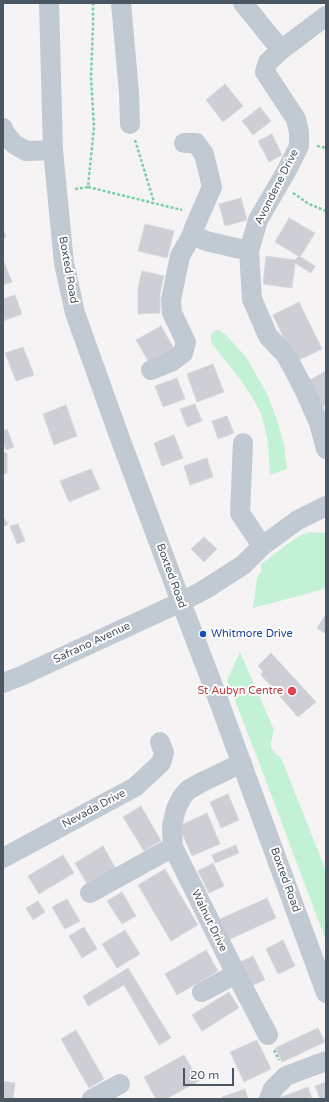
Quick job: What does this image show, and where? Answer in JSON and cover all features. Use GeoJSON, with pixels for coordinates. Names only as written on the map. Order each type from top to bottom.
{"type":"FeatureCollection","features":[{"type":"Feature","properties":{"kind":"street","name":"Boxted Road"},"geometry":{"type":"LineString","coordinates":[[49,3],[53,150],[64,263],[76,313],[118,433],[215,690],[326,993]]}},
{"type":"Feature","properties":{"kind":"street"},"geometry":{"type":"LineString","coordinates":[[120,3],[129,93],[130,124]]}},
{"type":"Feature","properties":{"kind":"street"},"geometry":{"type":"LineString","coordinates":[[243,3],[281,50]]}},
{"type":"Feature","properties":{"kind":"street","name":"Avondene Drive"},"geometry":{"type":"LineString","coordinates":[[326,16],[281,50],[268,62],[265,72],[296,119],[299,132],[299,146],[288,170],[258,220],[249,251],[252,299],[268,336],[286,355],[322,422],[326,449]]}},
{"type":"Feature","properties":{"kind":"street"},"geometry":{"type":"LineString","coordinates":[[3,128],[4,132],[14,144],[26,151],[53,150]]}},
{"type":"Feature","properties":{"kind":"street"},"geometry":{"type":"LineString","coordinates":[[151,370],[171,362],[183,353],[186,342],[172,313],[171,300],[180,256],[192,235],[212,187],[204,154],[196,143],[184,143]]}},
{"type":"Feature","properties":{"kind":"street"},"geometry":{"type":"LineString","coordinates":[[192,235],[206,241],[249,251]]}},
{"type":"Feature","properties":{"kind":"street"},"geometry":{"type":"LineString","coordinates":[[243,443],[240,513],[262,546]]}},
{"type":"Feature","properties":{"kind":"street"},"geometry":{"type":"LineString","coordinates":[[181,602],[204,590],[243,564],[262,546],[298,520],[326,506]]}},
{"type":"Feature","properties":{"kind":"street","name":"Safrano Avenue"},"geometry":{"type":"LineString","coordinates":[[3,683],[181,602]]}},
{"type":"Feature","properties":{"kind":"street","name":"Nevada Drive"},"geometry":{"type":"LineString","coordinates":[[3,858],[135,787],[160,763],[164,753],[160,742]]}},
{"type":"Feature","properties":{"kind":"street","name":"Walnut Drive"},"geometry":{"type":"LineString","coordinates":[[242,763],[202,782],[184,794],[176,809],[172,826],[173,848],[268,1035]]}},
{"type":"Feature","properties":{"kind":"street"},"geometry":{"type":"LineString","coordinates":[[90,893],[173,848]]}},
{"type":"Feature","properties":{"kind":"street"},"geometry":{"type":"LineString","coordinates":[[202,992],[236,974]]}},
{"type":"Feature","properties":{"kind":"street"},"geometry":{"type":"LineString","coordinates":[[269,1099],[272,1089],[286,1076],[326,1061]]}},
{"type":"Feature","properties":{"kind":"street"},"geometry":{"type":"LineString","coordinates":[[92,1099],[120,1084]]}},
{"type":"Feature","properties":{"kind":"path"},"geometry":{"type":"LineString","coordinates":[[88,187],[94,126],[91,78],[93,3]]}},
{"type":"Feature","properties":{"kind":"path"},"geometry":{"type":"LineString","coordinates":[[130,124],[154,203]]}},
{"type":"Feature","properties":{"kind":"path"},"geometry":{"type":"LineString","coordinates":[[279,184],[309,204],[326,211]]}},
{"type":"Feature","properties":{"kind":"path"},"geometry":{"type":"LineString","coordinates":[[72,189],[88,187],[182,210]]}},
{"type":"Feature","properties":{"kind":"path"},"geometry":{"type":"LineString","coordinates":[[268,1035],[286,1076]]}},
{"type":"Feature","properties":{"kind":"green space"},"geometry":{"type":"Polygon","coordinates":[[[216,330],[221,331],[226,335],[246,357],[267,394],[284,444],[287,469],[270,475],[268,443],[260,411],[240,379],[213,345],[211,334],[216,330]]]}},
{"type":"Feature","properties":{"kind":"green space"},"geometry":{"type":"Polygon","coordinates":[[[310,532],[326,533],[326,588],[253,608],[257,577],[261,572],[261,564],[301,535],[310,532]]]}},
{"type":"Feature","properties":{"kind":"green space"},"geometry":{"type":"Polygon","coordinates":[[[240,652],[274,730],[271,748],[281,758],[326,871],[326,941],[227,680],[240,652]]]}},
{"type":"Feature","properties":{"kind":"building"},"geometry":{"type":"Polygon","coordinates":[[[225,84],[243,106],[223,122],[206,100],[225,84]]]}},
{"type":"Feature","properties":{"kind":"building"},"geometry":{"type":"Polygon","coordinates":[[[260,107],[271,121],[253,135],[242,121],[260,107]]]}},
{"type":"Feature","properties":{"kind":"building"},"geometry":{"type":"Polygon","coordinates":[[[272,134],[282,155],[269,162],[258,141],[272,134]]]}},
{"type":"Feature","properties":{"kind":"building"},"geometry":{"type":"Polygon","coordinates":[[[241,198],[247,220],[225,226],[219,204],[241,198]]]}},
{"type":"Feature","properties":{"kind":"building"},"geometry":{"type":"Polygon","coordinates":[[[289,218],[315,233],[300,257],[275,242],[289,218]]]}},
{"type":"Feature","properties":{"kind":"building"},"geometry":{"type":"Polygon","coordinates":[[[145,224],[174,231],[167,258],[138,251],[145,224]]]}},
{"type":"Feature","properties":{"kind":"building"},"geometry":{"type":"Polygon","coordinates":[[[3,229],[6,237],[3,239],[3,229]]]}},
{"type":"Feature","properties":{"kind":"building"},"geometry":{"type":"Polygon","coordinates":[[[266,256],[295,260],[299,256],[315,266],[311,273],[295,263],[292,288],[263,284],[266,256]]]}},
{"type":"Feature","properties":{"kind":"building"},"geometry":{"type":"Polygon","coordinates":[[[3,262],[12,282],[3,285],[3,262]]]}},
{"type":"Feature","properties":{"kind":"building"},"geometry":{"type":"Polygon","coordinates":[[[142,271],[164,276],[160,293],[160,313],[138,314],[138,288],[142,271]]]}},
{"type":"Feature","properties":{"kind":"building"},"geometry":{"type":"Polygon","coordinates":[[[15,295],[22,314],[3,321],[3,299],[15,295]]]}},
{"type":"Feature","properties":{"kind":"building"},"geometry":{"type":"Polygon","coordinates":[[[299,302],[322,349],[295,362],[273,315],[299,302]]]}},
{"type":"Feature","properties":{"kind":"building"},"geometry":{"type":"Polygon","coordinates":[[[161,326],[175,350],[150,364],[136,340],[161,326]]]}},
{"type":"Feature","properties":{"kind":"building"},"geometry":{"type":"Polygon","coordinates":[[[23,347],[34,375],[16,381],[5,353],[23,347]]]}},
{"type":"Feature","properties":{"kind":"building"},"geometry":{"type":"Polygon","coordinates":[[[213,364],[224,392],[197,402],[187,374],[213,364]]]}},
{"type":"Feature","properties":{"kind":"building"},"geometry":{"type":"Polygon","coordinates":[[[326,371],[326,405],[323,407],[308,381],[326,371]]]}},
{"type":"Feature","properties":{"kind":"building"},"geometry":{"type":"Polygon","coordinates":[[[177,378],[185,399],[163,407],[155,386],[177,378]]]}},
{"type":"Feature","properties":{"kind":"building"},"geometry":{"type":"Polygon","coordinates":[[[195,404],[202,421],[187,427],[180,409],[195,404]]]}},
{"type":"Feature","properties":{"kind":"building"},"geometry":{"type":"Polygon","coordinates":[[[66,405],[77,436],[54,445],[43,414],[66,405]]]}},
{"type":"Feature","properties":{"kind":"building"},"geometry":{"type":"Polygon","coordinates":[[[227,416],[234,433],[218,439],[212,421],[227,416]]]}},
{"type":"Feature","properties":{"kind":"building"},"geometry":{"type":"Polygon","coordinates":[[[7,429],[14,447],[6,450],[3,442],[3,431],[7,429]]]}},
{"type":"Feature","properties":{"kind":"building"},"geometry":{"type":"Polygon","coordinates":[[[174,435],[183,458],[162,466],[154,443],[174,435]]]}},
{"type":"Feature","properties":{"kind":"building"},"geometry":{"type":"Polygon","coordinates":[[[3,453],[7,453],[7,473],[3,474],[3,453]]]}},
{"type":"Feature","properties":{"kind":"building"},"geometry":{"type":"Polygon","coordinates":[[[207,458],[213,477],[190,485],[184,466],[207,458]]]}},
{"type":"Feature","properties":{"kind":"building"},"geometry":{"type":"Polygon","coordinates":[[[91,469],[100,489],[69,502],[60,481],[91,469]]]}},
{"type":"Feature","properties":{"kind":"building"},"geometry":{"type":"Polygon","coordinates":[[[3,516],[8,524],[3,527],[3,516]]]}},
{"type":"Feature","properties":{"kind":"building"},"geometry":{"type":"Polygon","coordinates":[[[18,524],[25,541],[17,544],[10,526],[18,524]]]}},
{"type":"Feature","properties":{"kind":"building"},"geometry":{"type":"Polygon","coordinates":[[[204,537],[217,549],[204,562],[191,549],[204,537]]]}},
{"type":"Feature","properties":{"kind":"building"},"geometry":{"type":"Polygon","coordinates":[[[326,614],[326,634],[317,628],[326,614]]]}},
{"type":"Feature","properties":{"kind":"building"},"geometry":{"type":"Polygon","coordinates":[[[271,653],[316,702],[298,717],[261,675],[263,671],[258,666],[271,653]]]}},
{"type":"Feature","properties":{"kind":"building"},"geometry":{"type":"Polygon","coordinates":[[[228,794],[239,820],[221,828],[210,802],[228,794]]]}},
{"type":"Feature","properties":{"kind":"building"},"geometry":{"type":"Polygon","coordinates":[[[141,806],[161,841],[144,851],[123,817],[141,806]]]}},
{"type":"Feature","properties":{"kind":"building"},"geometry":{"type":"Polygon","coordinates":[[[207,813],[220,844],[192,856],[179,826],[207,813]]]}},
{"type":"Feature","properties":{"kind":"building"},"geometry":{"type":"Polygon","coordinates":[[[236,845],[239,853],[215,863],[212,855],[236,845]]]}},
{"type":"Feature","properties":{"kind":"building"},"geometry":{"type":"Polygon","coordinates":[[[103,846],[117,871],[89,887],[75,863],[103,846]]]}},
{"type":"Feature","properties":{"kind":"building"},"geometry":{"type":"Polygon","coordinates":[[[63,855],[74,873],[39,894],[28,876],[63,855]]]}},
{"type":"Feature","properties":{"kind":"building"},"geometry":{"type":"Polygon","coordinates":[[[213,863],[224,886],[209,893],[198,871],[213,863]]]}},
{"type":"Feature","properties":{"kind":"building"},"geometry":{"type":"Polygon","coordinates":[[[165,869],[198,925],[171,941],[138,885],[165,869]]]}},
{"type":"Feature","properties":{"kind":"building"},"geometry":{"type":"Polygon","coordinates":[[[122,892],[136,916],[122,924],[107,901],[122,892]]]}},
{"type":"Feature","properties":{"kind":"building"},"geometry":{"type":"Polygon","coordinates":[[[267,898],[276,918],[228,940],[218,920],[267,898]]]}},
{"type":"Feature","properties":{"kind":"building"},"geometry":{"type":"Polygon","coordinates":[[[67,899],[80,921],[65,929],[52,907],[67,899]]]}},
{"type":"Feature","properties":{"kind":"building"},"geometry":{"type":"Polygon","coordinates":[[[38,901],[45,912],[33,920],[26,908],[38,901]]]}},
{"type":"Feature","properties":{"kind":"building"},"geometry":{"type":"Polygon","coordinates":[[[84,927],[97,949],[82,958],[69,936],[84,927]]]}},
{"type":"Feature","properties":{"kind":"building"},"geometry":{"type":"Polygon","coordinates":[[[125,930],[140,954],[117,968],[102,944],[125,930]]]}},
{"type":"Feature","properties":{"kind":"building"},"geometry":{"type":"Polygon","coordinates":[[[283,940],[295,966],[278,974],[266,949],[283,940]]]}},
{"type":"Feature","properties":{"kind":"building"},"geometry":{"type":"Polygon","coordinates":[[[206,950],[218,971],[177,995],[165,974],[206,950]]]}},
{"type":"Feature","properties":{"kind":"building"},"geometry":{"type":"Polygon","coordinates":[[[253,956],[265,980],[249,987],[238,963],[253,956]]]}},
{"type":"Feature","properties":{"kind":"building"},"geometry":{"type":"Polygon","coordinates":[[[128,968],[171,1038],[159,1045],[124,985],[88,1006],[83,996],[128,968]]]}},
{"type":"Feature","properties":{"kind":"building"},"geometry":{"type":"Polygon","coordinates":[[[229,992],[239,1008],[202,1031],[192,1015],[229,992]]]}},
{"type":"Feature","properties":{"kind":"building"},"geometry":{"type":"Polygon","coordinates":[[[318,1028],[325,1042],[282,1062],[275,1048],[318,1028]]]}},
{"type":"Feature","properties":{"kind":"building"},"geometry":{"type":"Polygon","coordinates":[[[76,1030],[104,1079],[89,1088],[61,1039],[76,1030]]]}},
{"type":"Feature","properties":{"kind":"building"},"geometry":{"type":"Polygon","coordinates":[[[257,1040],[271,1069],[244,1082],[230,1052],[257,1040]]]}},
{"type":"Feature","properties":{"kind":"building"},"geometry":{"type":"Polygon","coordinates":[[[184,1055],[199,1081],[166,1099],[156,1099],[144,1077],[184,1055]]]}},
{"type":"Feature","properties":{"kind":"building"},"geometry":{"type":"Polygon","coordinates":[[[3,1081],[15,1083],[13,1099],[3,1099],[3,1081]]]}},
{"type":"Feature","properties":{"kind":"building"},"geometry":{"type":"Polygon","coordinates":[[[326,1082],[326,1099],[320,1099],[315,1086],[326,1082]]]}},
{"type":"Feature","properties":{"kind":"building"},"geometry":{"type":"Polygon","coordinates":[[[308,1087],[312,1099],[279,1099],[279,1098],[308,1087]]]}},
{"type":"Feature","properties":{"kind":"building"},"geometry":{"type":"Polygon","coordinates":[[[245,1089],[248,1099],[222,1099],[222,1097],[245,1089]]]}},
{"type":"Feature","properties":{"kind":"place","name":"Whitmore Drive"},"geometry":{"type":"Point","coordinates":[203,634]}},
{"type":"Feature","properties":{"kind":"place","name":"St Aubyn Centre"},"geometry":{"type":"Point","coordinates":[292,691]}}]}
